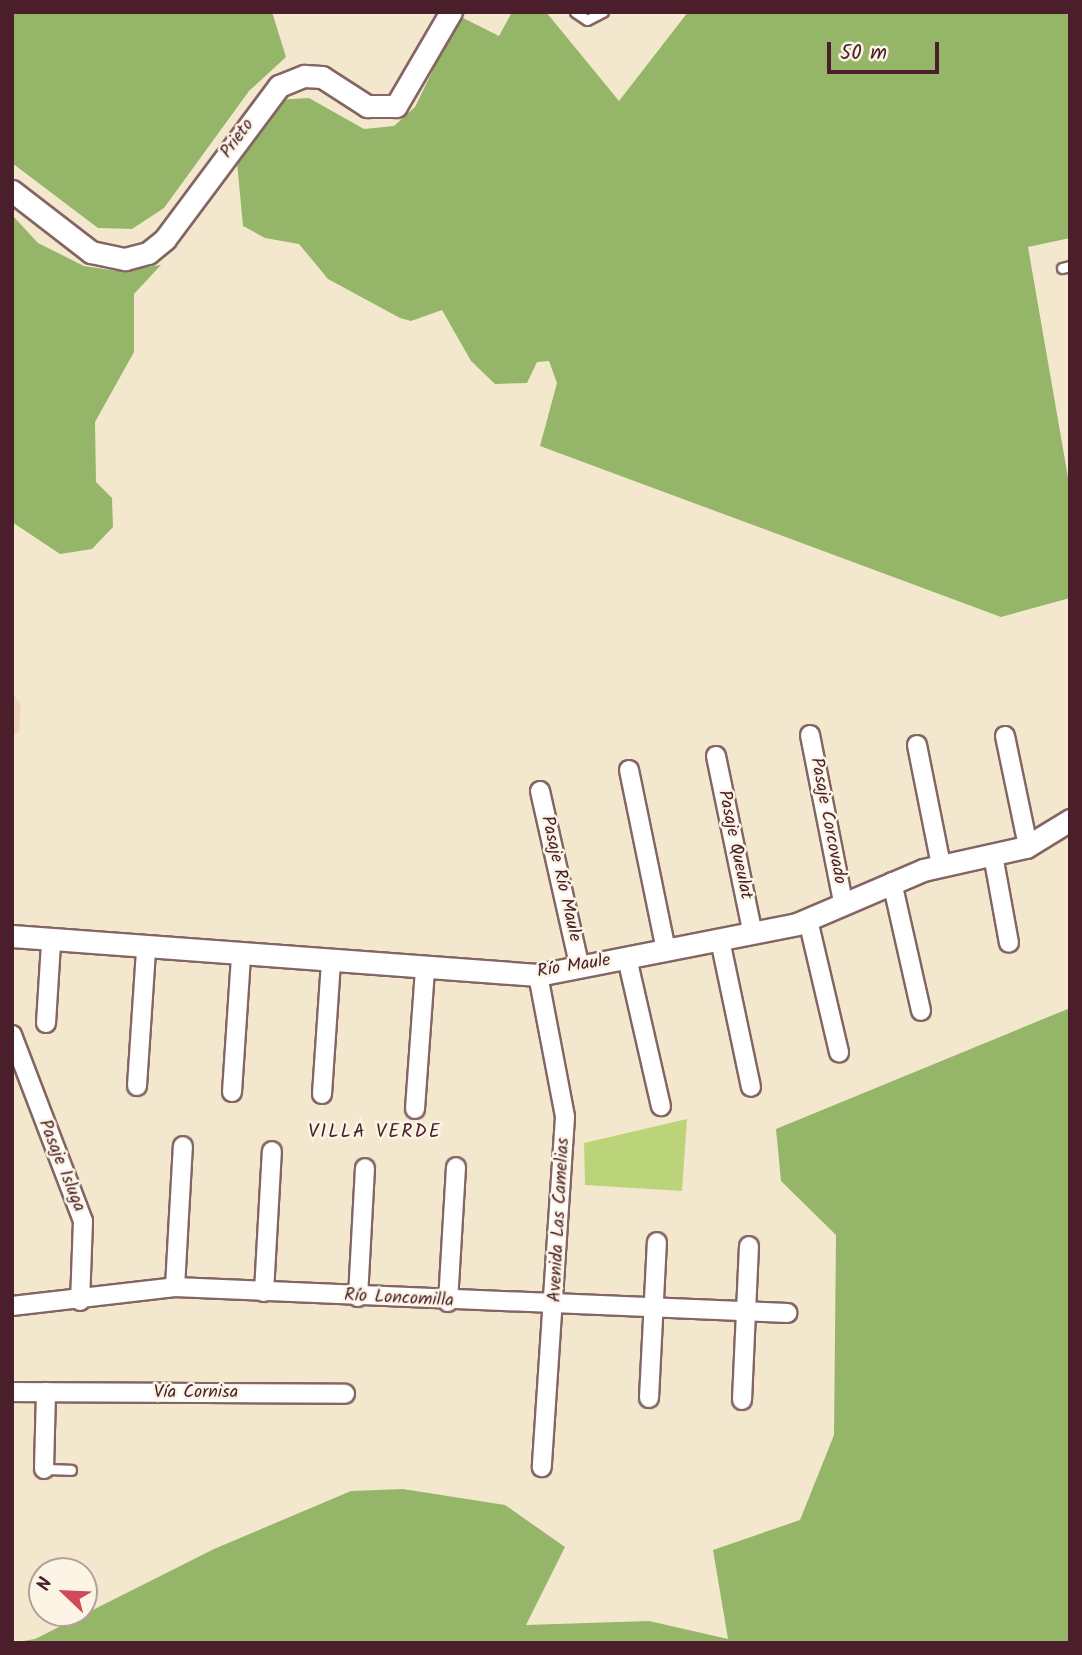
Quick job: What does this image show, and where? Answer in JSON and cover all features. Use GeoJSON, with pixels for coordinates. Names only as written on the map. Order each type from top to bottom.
{"type":"FeatureCollection","features":[{"type":"Feature","properties":{"kind":"street","name":"Prieto"},"geometry":{"type":"LineString","coordinates":[[12,191],[90,252],[113,259],[148,253],[165,239],[279,86],[304,76],[323,77],[374,109],[396,106],[451,12]]}},
{"type":"Feature","properties":{"kind":"street","name":"Pasaje Corcovado"},"geometry":{"type":"LineString","coordinates":[[810,735],[844,906]]}},
{"type":"Feature","properties":{"kind":"street"},"geometry":{"type":"LineString","coordinates":[[1005,736],[1028,846]]}},
{"type":"Feature","properties":{"kind":"street"},"geometry":{"type":"LineString","coordinates":[[916,745],[941,865]]}},
{"type":"Feature","properties":{"kind":"street","name":"Pasaje Queulat"},"geometry":{"type":"LineString","coordinates":[[716,756],[753,933]]}},
{"type":"Feature","properties":{"kind":"street"},"geometry":{"type":"LineString","coordinates":[[629,770],[666,951]]}},
{"type":"Feature","properties":{"kind":"street","name":"Pasaje Río Maule"},"geometry":{"type":"LineString","coordinates":[[540,791],[580,968]]}},
{"type":"Feature","properties":{"kind":"street","name":"Río Maule"},"geometry":{"type":"LineString","coordinates":[[12,936],[51,944],[538,975],[808,920],[892,882],[941,865],[1028,846],[1070,820]]}},
{"type":"Feature","properties":{"kind":"street"},"geometry":{"type":"LineString","coordinates":[[993,855],[1009,943]]}},
{"type":"Feature","properties":{"kind":"street"},"geometry":{"type":"LineString","coordinates":[[892,882],[921,1011]]}},
{"type":"Feature","properties":{"kind":"street"},"geometry":{"type":"LineString","coordinates":[[808,920],[839,1052]]}},
{"type":"Feature","properties":{"kind":"street"},"geometry":{"type":"LineString","coordinates":[[720,940],[751,1087]]}},
{"type":"Feature","properties":{"kind":"street"},"geometry":{"type":"LineString","coordinates":[[46,1023],[51,944]]}},
{"type":"Feature","properties":{"kind":"street"},"geometry":{"type":"LineString","coordinates":[[137,1086],[146,950]]}},
{"type":"Feature","properties":{"kind":"street"},"geometry":{"type":"LineString","coordinates":[[232,1092],[241,956]]}},
{"type":"Feature","properties":{"kind":"street"},"geometry":{"type":"LineString","coordinates":[[627,958],[661,1106]]}},
{"type":"Feature","properties":{"kind":"street"},"geometry":{"type":"LineString","coordinates":[[322,1094],[331,961]]}},
{"type":"Feature","properties":{"kind":"street"},"geometry":{"type":"LineString","coordinates":[[415,1109],[425,968]]}},
{"type":"Feature","properties":{"kind":"street","name":"Avenida Las Camelias"},"geometry":{"type":"LineString","coordinates":[[538,975],[565,1117],[556,1305],[542,1467]]}},
{"type":"Feature","properties":{"kind":"street","name":"Pasaje Isluga"},"geometry":{"type":"LineString","coordinates":[[12,1035],[83,1221],[80,1301]]}},
{"type":"Feature","properties":{"kind":"street"},"geometry":{"type":"LineString","coordinates":[[175,1287],[183,1146]]}},
{"type":"Feature","properties":{"kind":"street"},"geometry":{"type":"LineString","coordinates":[[264,1292],[272,1151]]}},
{"type":"Feature","properties":{"kind":"street"},"geometry":{"type":"LineString","coordinates":[[448,1301],[456,1167]]}},
{"type":"Feature","properties":{"kind":"street"},"geometry":{"type":"LineString","coordinates":[[358,1297],[365,1168]]}},
{"type":"Feature","properties":{"kind":"street"},"geometry":{"type":"LineString","coordinates":[[649,1398],[657,1242]]}},
{"type":"Feature","properties":{"kind":"street"},"geometry":{"type":"LineString","coordinates":[[742,1400],[749,1246]]}},
{"type":"Feature","properties":{"kind":"street","name":"Río Loncomilla"},"geometry":{"type":"LineString","coordinates":[[13,1304],[80,1301],[175,1287],[448,1301],[787,1313]]}},
{"type":"Feature","properties":{"kind":"street"},"geometry":{"type":"LineString","coordinates":[[12,1392],[46,1392],[44,1469]]}},
{"type":"Feature","properties":{"kind":"street","name":"Vía Cornisa"},"geometry":{"type":"LineString","coordinates":[[46,1392],[345,1394]]}},
{"type":"Feature","properties":{"kind":"lane"},"geometry":{"type":"LineString","coordinates":[[575,12],[587,20],[603,12]]}},
{"type":"Feature","properties":{"kind":"lane"},"geometry":{"type":"LineString","coordinates":[[44,1469],[71,1470]]}},
{"type":"Feature","properties":{"kind":"shaded area"},"geometry":{"type":"Polygon","coordinates":[[[12,691],[21,706],[19,732],[12,736],[12,691]]]}},
{"type":"Feature","properties":{"kind":"green space"},"geometry":{"type":"Polygon","coordinates":[[[12,12],[272,12],[286,57],[249,91],[164,208],[132,229],[98,228],[12,163],[12,12]]]}},
{"type":"Feature","properties":{"kind":"green space"},"geometry":{"type":"Polygon","coordinates":[[[512,12],[546,12],[619,101],[688,12],[1070,12],[1070,238],[1028,247],[1070,489],[1070,598],[1001,617],[540,446],[557,383],[549,361],[537,362],[527,383],[495,384],[471,361],[442,310],[411,321],[400,318],[328,279],[299,244],[265,238],[243,226],[236,152],[275,100],[309,98],[364,129],[394,126],[415,107],[459,16],[499,36],[512,12]]]}},
{"type":"Feature","properties":{"kind":"green space"},"geometry":{"type":"Polygon","coordinates":[[[12,215],[38,243],[84,266],[117,271],[161,265],[134,294],[134,352],[95,422],[96,482],[112,498],[113,527],[92,549],[60,554],[12,522],[12,215]]]}},
{"type":"Feature","properties":{"kind":"green space"},"geometry":{"type":"Polygon","coordinates":[[[1070,1008],[1070,1643],[12,1643],[35,1639],[59,1627],[98,1627],[98,1607],[214,1549],[351,1491],[403,1489],[505,1505],[565,1547],[526,1625],[649,1621],[728,1639],[713,1550],[800,1520],[834,1435],[836,1235],[781,1181],[776,1129],[1070,1008]]]}},
{"type":"Feature","properties":{"kind":"green space"},"geometry":{"type":"Polygon","coordinates":[[[687,1119],[682,1191],[585,1185],[584,1143],[687,1119]]]}},
{"type":"Feature","properties":{"kind":"district","name":"VILLA VERDE"},"geometry":{"type":"Point","coordinates":[375,1133]}}]}
